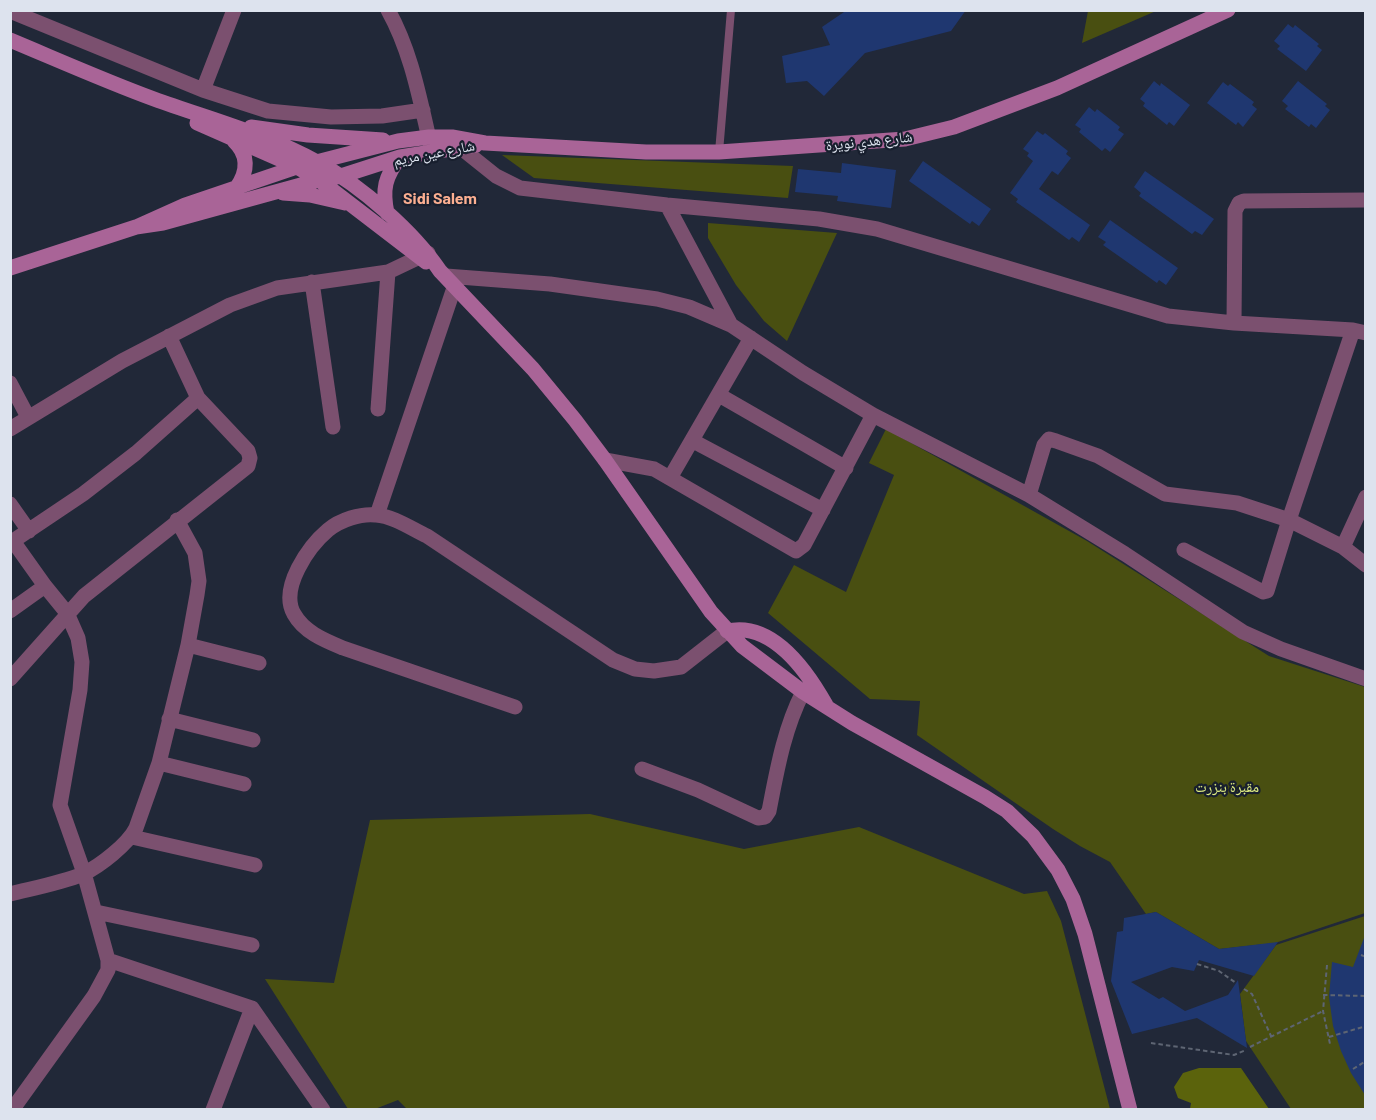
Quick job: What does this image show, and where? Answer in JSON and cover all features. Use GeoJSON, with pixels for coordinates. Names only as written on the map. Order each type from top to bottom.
{"type":"FeatureCollection","features":[{"type":"Feature","properties":{"kind":"street"},"geometry":{"type":"LineString","coordinates":[[203,90],[234,10]]}},
{"type":"Feature","properties":{"kind":"street"},"geometry":{"type":"LineString","coordinates":[[388,10],[398,27],[410,62],[433,152]]}},
{"type":"Feature","properties":{"kind":"street","name":"شارع هدي نويرة"},"geometry":{"type":"LineString","coordinates":[[485,143],[646,152],[719,152],[905,140],[954,127],[1057,88],[1228,10]]}},
{"type":"Feature","properties":{"kind":"street"},"geometry":{"type":"LineString","coordinates":[[10,11],[203,90],[268,111],[302,115],[382,116],[423,110]]}},
{"type":"Feature","properties":{"kind":"street"},"geometry":{"type":"LineString","coordinates":[[10,40],[318,162],[341,176],[387,213],[533,369],[605,460],[711,612],[742,646],[803,692],[827,707],[1007,811],[1033,836],[1058,870],[1073,899],[1085,934],[1130,1110]]}},
{"type":"Feature","properties":{"kind":"street"},"geometry":{"type":"LineString","coordinates":[[155,99],[176,112],[232,139],[297,167],[319,180],[424,255]]}},
{"type":"Feature","properties":{"kind":"street"},"geometry":{"type":"LineString","coordinates":[[220,122],[309,135],[398,141]]}},
{"type":"Feature","properties":{"kind":"street","name":"شارع عين مريم"},"geometry":{"type":"LineString","coordinates":[[136,227],[161,214],[297,167],[398,141],[429,137],[456,142],[485,143]]}},
{"type":"Feature","properties":{"kind":"street"},"geometry":{"type":"LineString","coordinates":[[232,139],[240,146],[245,156],[246,167],[237,187]]}},
{"type":"Feature","properties":{"kind":"street"},"geometry":{"type":"LineString","coordinates":[[456,142],[496,176],[520,188],[819,219],[877,228],[1168,316],[1234,323],[1362,331],[1289,520],[1269,589],[1266,592],[1184,550]]}},
{"type":"Feature","properties":{"kind":"street","name":"شارع عين مريم"},"geometry":{"type":"LineString","coordinates":[[10,268],[136,227],[341,176],[400,157],[433,152],[456,142]]}},
{"type":"Feature","properties":{"kind":"street"},"geometry":{"type":"LineString","coordinates":[[387,213],[384,198],[385,183],[390,169],[400,157]]}},
{"type":"Feature","properties":{"kind":"street"},"geometry":{"type":"LineString","coordinates":[[265,194],[310,195],[353,205]]}},
{"type":"Feature","properties":{"kind":"street"},"geometry":{"type":"LineString","coordinates":[[1234,323],[1234,211],[1239,203],[1244,201],[1365,200]]}},
{"type":"Feature","properties":{"kind":"street"},"geometry":{"type":"LineString","coordinates":[[667,205],[730,325]]}},
{"type":"Feature","properties":{"kind":"street"},"geometry":{"type":"LineString","coordinates":[[10,429],[122,361],[230,305],[277,288],[388,272],[424,255]]}},
{"type":"Feature","properties":{"kind":"street"},"geometry":{"type":"LineString","coordinates":[[378,409],[388,272]]}},
{"type":"Feature","properties":{"kind":"street"},"geometry":{"type":"LineString","coordinates":[[447,277],[550,284],[657,299],[689,307],[730,325],[802,373],[873,415],[1029,495],[1125,554],[1243,632],[1281,650],[1365,679]]}},
{"type":"Feature","properties":{"kind":"street"},"geometry":{"type":"LineString","coordinates":[[377,514],[447,277]]}},
{"type":"Feature","properties":{"kind":"street"},"geometry":{"type":"LineString","coordinates":[[312,282],[333,427]]}},
{"type":"Feature","properties":{"kind":"street"},"geometry":{"type":"LineString","coordinates":[[10,679],[67,613],[99,582],[248,466],[250,458],[244,446],[198,398],[169,336]]}},
{"type":"Feature","properties":{"kind":"street"},"geometry":{"type":"LineString","coordinates":[[670,477],[751,338]]}},
{"type":"Feature","properties":{"kind":"street"},"geometry":{"type":"LineString","coordinates":[[10,383],[28,417]]}},
{"type":"Feature","properties":{"kind":"street"},"geometry":{"type":"LineString","coordinates":[[719,396],[846,468]]}},
{"type":"Feature","properties":{"kind":"street"},"geometry":{"type":"LineString","coordinates":[[12,1110],[94,996],[108,970],[108,960],[84,873],[60,805],[80,690],[82,662],[78,638],[67,613],[12,542],[83,494],[136,453],[198,398]]}},
{"type":"Feature","properties":{"kind":"street"},"geometry":{"type":"LineString","coordinates":[[605,460],[654,470],[670,477],[795,551],[800,550],[804,545],[873,415]]}},
{"type":"Feature","properties":{"kind":"street"},"geometry":{"type":"LineString","coordinates":[[1029,495],[1044,445],[1050,440],[1098,456],[1165,494],[1237,503],[1289,520],[1343,547],[1365,565]]}},
{"type":"Feature","properties":{"kind":"street"},"geometry":{"type":"LineString","coordinates":[[693,441],[824,510]]}},
{"type":"Feature","properties":{"kind":"street"},"geometry":{"type":"LineString","coordinates":[[1343,547],[1365,497]]}},
{"type":"Feature","properties":{"kind":"street"},"geometry":{"type":"LineString","coordinates":[[10,504],[29,531]]}},
{"type":"Feature","properties":{"kind":"street"},"geometry":{"type":"LineString","coordinates":[[514,707],[342,648],[305,628],[294,614],[289,601],[291,586],[305,558],[317,542],[329,529],[347,520],[361,515],[377,514],[427,536],[613,660],[635,669],[654,671],[681,667],[727,631],[739,628],[753,631],[783,650],[802,667],[827,707]]}},
{"type":"Feature","properties":{"kind":"street"},"geometry":{"type":"LineString","coordinates":[[10,894],[84,873],[132,837],[159,763],[188,645],[197,595],[198,566],[195,554],[177,520]]}},
{"type":"Feature","properties":{"kind":"street"},"geometry":{"type":"LineString","coordinates":[[10,611],[45,586]]}},
{"type":"Feature","properties":{"kind":"street"},"geometry":{"type":"LineString","coordinates":[[188,645],[259,663]]}},
{"type":"Feature","properties":{"kind":"street"},"geometry":{"type":"LineString","coordinates":[[642,769],[699,790],[758,818],[765,817],[769,811],[787,729],[803,692]]}},
{"type":"Feature","properties":{"kind":"street"},"geometry":{"type":"LineString","coordinates":[[169,719],[253,740]]}},
{"type":"Feature","properties":{"kind":"street"},"geometry":{"type":"LineString","coordinates":[[159,763],[244,784]]}},
{"type":"Feature","properties":{"kind":"street"},"geometry":{"type":"LineString","coordinates":[[132,837],[255,865]]}},
{"type":"Feature","properties":{"kind":"street"},"geometry":{"type":"LineString","coordinates":[[96,912],[252,945]]}},
{"type":"Feature","properties":{"kind":"street"},"geometry":{"type":"LineString","coordinates":[[108,960],[252,1008],[323,1110]]}},
{"type":"Feature","properties":{"kind":"street"},"geometry":{"type":"LineString","coordinates":[[213,1110],[252,1008]]}},
{"type":"Feature","properties":{"kind":"lane"},"geometry":{"type":"LineString","coordinates":[[719,152],[731,10]]}},
{"type":"Feature","properties":{"kind":"path"},"geometry":{"type":"LineString","coordinates":[[1361,955],[1365,957]]}},
{"type":"Feature","properties":{"kind":"path"},"geometry":{"type":"LineString","coordinates":[[1197,964],[1219,971],[1236,983]]}},
{"type":"Feature","properties":{"kind":"path"},"geometry":{"type":"LineString","coordinates":[[1327,965],[1323,1011],[1330,1044]]}},
{"type":"Feature","properties":{"kind":"path"},"geometry":{"type":"LineString","coordinates":[[1244,989],[1252,994],[1271,1036]]}},
{"type":"Feature","properties":{"kind":"path"},"geometry":{"type":"LineString","coordinates":[[1323,995],[1365,996]]}},
{"type":"Feature","properties":{"kind":"path"},"geometry":{"type":"LineString","coordinates":[[1250,1047],[1323,1011]]}},
{"type":"Feature","properties":{"kind":"path"},"geometry":{"type":"LineString","coordinates":[[1329,1037],[1365,1026]]}},
{"type":"Feature","properties":{"kind":"path"},"geometry":{"type":"LineString","coordinates":[[1151,1043],[1234,1055],[1246,1050]]}},
{"type":"Feature","properties":{"kind":"path"},"geometry":{"type":"LineString","coordinates":[[1353,1069],[1365,1061]]}},
{"type":"Feature","properties":{"kind":"green space"},"geometry":{"type":"Polygon","coordinates":[[[1088,10],[1156,11],[1082,43],[1088,10]]]}},
{"type":"Feature","properties":{"kind":"green space"},"geometry":{"type":"Polygon","coordinates":[[[502,155],[793,166],[788,198],[534,178],[502,155]]]}},
{"type":"Feature","properties":{"kind":"green space"},"geometry":{"type":"Polygon","coordinates":[[[708,223],[837,233],[787,341],[764,321],[736,285],[708,238],[708,223]]]}},
{"type":"Feature","properties":{"kind":"green space","name":"مقبرة بنزرت"},"geometry":{"type":"Polygon","coordinates":[[[886,429],[1087,541],[1269,656],[1365,687],[1365,913],[1275,943],[1219,949],[1156,912],[1146,914],[1110,862],[1053,829],[917,735],[920,701],[870,699],[768,613],[794,565],[846,592],[894,475],[869,463],[886,429]]]}},
{"type":"Feature","properties":{"kind":"green space"},"geometry":{"type":"Polygon","coordinates":[[[590,814],[744,849],[859,827],[1024,894],[1047,891],[1061,921],[1110,1109],[408,1110],[398,1100],[375,1109],[348,1109],[265,979],[334,983],[370,820],[590,814]]]}},
{"type":"Feature","properties":{"kind":"green space"},"geometry":{"type":"Polygon","coordinates":[[[1365,916],[1365,1109],[1291,1109],[1246,1041],[1240,994],[1276,945],[1365,916]]]}},
{"type":"Feature","properties":{"kind":"green space"},"geometry":{"type":"Polygon","coordinates":[[[1199,1068],[1241,1068],[1269,1109],[1190,1109],[1191,1103],[1178,1098],[1174,1087],[1183,1073],[1199,1068]]]}},
{"type":"Feature","properties":{"kind":"building"},"geometry":{"type":"Polygon","coordinates":[[[847,10],[966,10],[951,31],[865,53],[824,96],[807,81],[786,83],[782,56],[830,45],[822,27],[847,10]]]}},
{"type":"Feature","properties":{"kind":"building"},"geometry":{"type":"Polygon","coordinates":[[[1288,24],[1293,28],[1295,25],[1319,44],[1317,46],[1322,50],[1306,71],[1277,49],[1280,46],[1274,41],[1288,24]]]}},
{"type":"Feature","properties":{"kind":"building"},"geometry":{"type":"Polygon","coordinates":[[[1154,81],[1160,86],[1161,83],[1190,105],[1174,126],[1169,122],[1167,125],[1143,106],[1145,103],[1140,99],[1154,81]]]}},
{"type":"Feature","properties":{"kind":"building"},"geometry":{"type":"Polygon","coordinates":[[[1298,81],[1327,104],[1325,106],[1330,110],[1316,128],[1311,124],[1309,127],[1285,109],[1288,106],[1282,101],[1298,81]]]}},
{"type":"Feature","properties":{"kind":"building"},"geometry":{"type":"Polygon","coordinates":[[[1223,82],[1228,86],[1230,84],[1254,102],[1252,105],[1257,109],[1243,127],[1238,122],[1236,125],[1207,103],[1223,82]]]}},
{"type":"Feature","properties":{"kind":"building"},"geometry":{"type":"Polygon","coordinates":[[[1089,107],[1095,112],[1097,109],[1120,127],[1118,130],[1124,134],[1110,152],[1105,148],[1102,151],[1079,132],[1081,129],[1075,125],[1089,107]]]}},
{"type":"Feature","properties":{"kind":"building"},"geometry":{"type":"Polygon","coordinates":[[[1037,131],[1043,135],[1045,133],[1068,151],[1066,154],[1071,158],[1058,175],[1052,171],[1039,189],[1090,225],[1079,242],[1072,237],[1069,240],[1016,202],[1018,199],[1010,193],[1033,161],[1027,156],[1029,153],[1023,149],[1037,131]]]}},
{"type":"Feature","properties":{"kind":"building"},"geometry":{"type":"Polygon","coordinates":[[[923,161],[991,209],[979,226],[972,221],[970,224],[909,181],[923,161]]]}},
{"type":"Feature","properties":{"kind":"building"},"geometry":{"type":"Polygon","coordinates":[[[842,163],[896,170],[891,208],[837,201],[838,196],[795,192],[798,169],[841,173],[842,163]]]}},
{"type":"Feature","properties":{"kind":"building"},"geometry":{"type":"Polygon","coordinates":[[[1145,171],[1214,219],[1202,235],[1195,231],[1192,234],[1139,196],[1141,193],[1134,187],[1145,171]]]}},
{"type":"Feature","properties":{"kind":"building"},"geometry":{"type":"Polygon","coordinates":[[[1110,220],[1178,268],[1166,285],[1159,280],[1157,283],[1103,245],[1106,242],[1098,237],[1110,220]]]}},
{"type":"Feature","properties":{"kind":"building"},"geometry":{"type":"Polygon","coordinates":[[[1156,912],[1219,949],[1278,942],[1254,976],[1199,960],[1194,971],[1172,967],[1131,982],[1159,999],[1163,997],[1185,1011],[1228,995],[1238,980],[1247,1048],[1197,1018],[1132,1034],[1111,981],[1117,932],[1123,931],[1124,918],[1156,912]]]}},
{"type":"Feature","properties":{"kind":"building"},"geometry":{"type":"Polygon","coordinates":[[[1364,938],[1365,1095],[1341,1051],[1333,1026],[1329,997],[1332,962],[1353,967],[1364,938]]]}},
{"type":"Feature","properties":{"kind":"district","name":"Sidi Salem"},"geometry":{"type":"Point","coordinates":[440,199]}}]}
